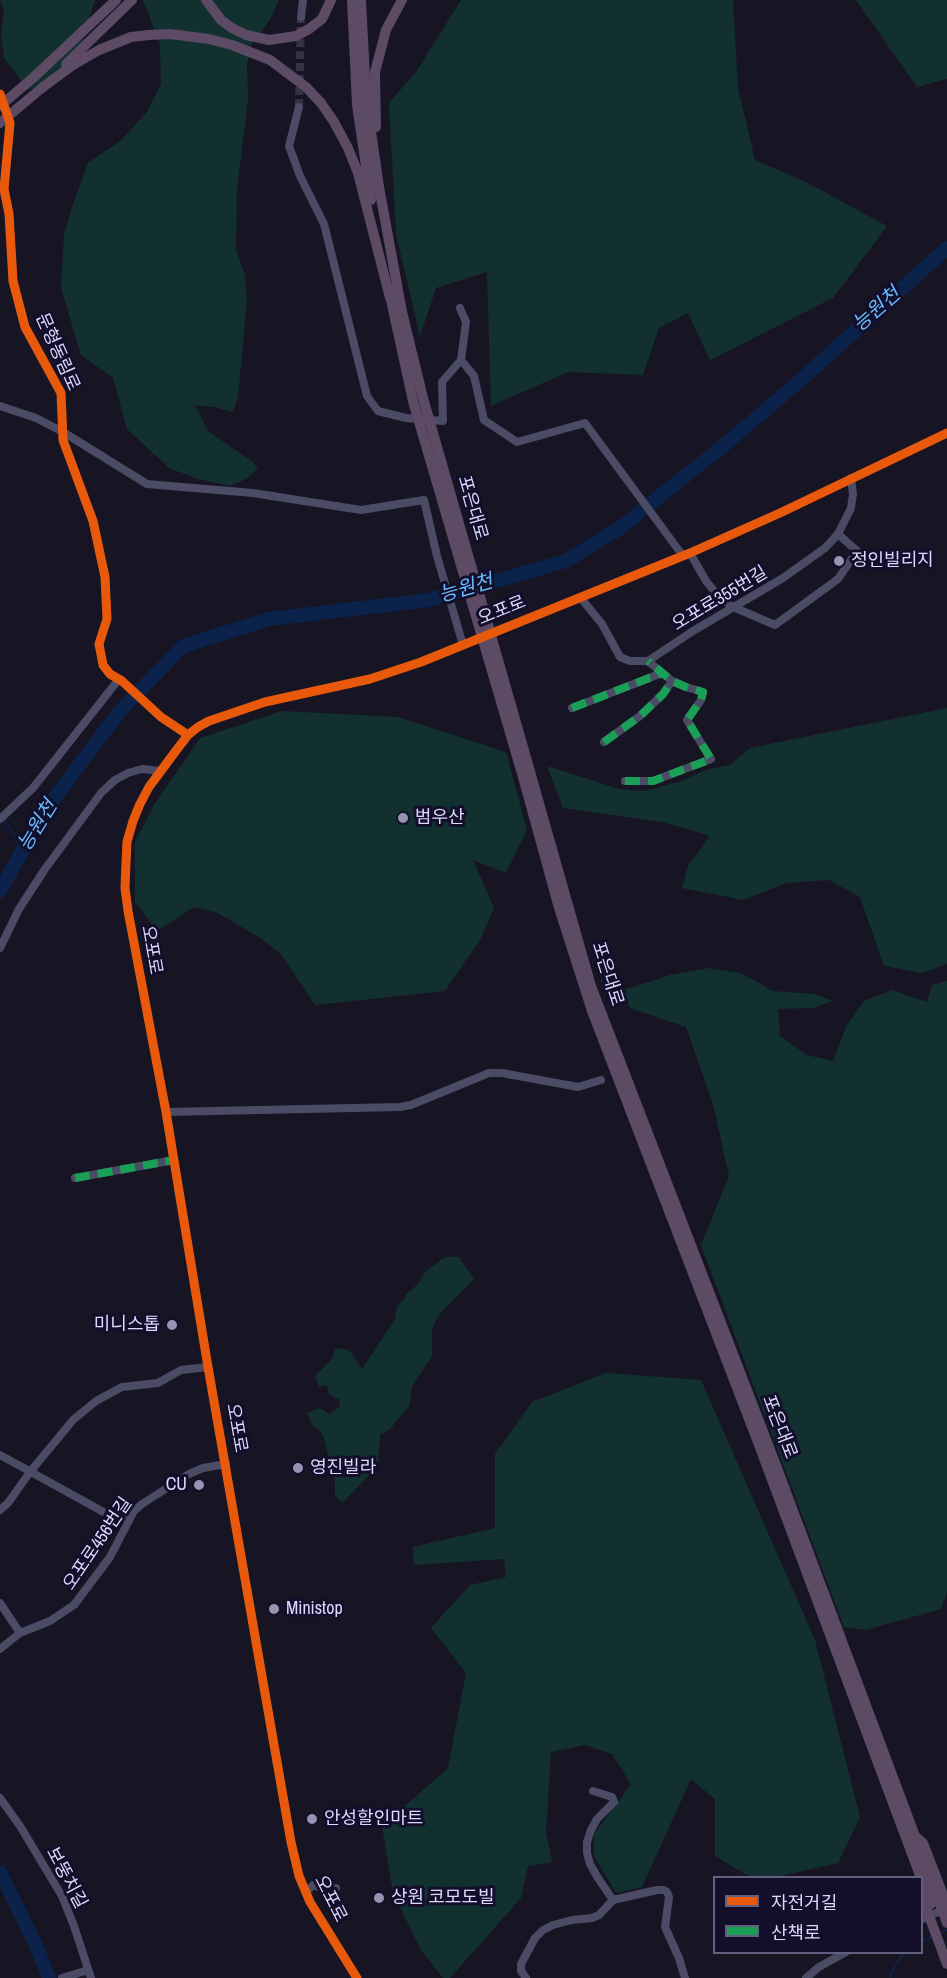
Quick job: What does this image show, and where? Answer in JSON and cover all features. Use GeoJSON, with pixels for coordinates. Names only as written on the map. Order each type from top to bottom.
{"type":"FeatureCollection","features":[{"type":"Feature","properties":{"kind":"highway"},"geometry":{"type":"LineString","coordinates":[[69,43],[108,0]]}},
{"type":"Feature","properties":{"kind":"highway"},"geometry":{"type":"LineString","coordinates":[[0,106],[34,78],[116,0]]}},
{"type":"Feature","properties":{"kind":"highway"},"geometry":{"type":"LineString","coordinates":[[0,123],[43,87],[132,0]]}},
{"type":"Feature","properties":{"kind":"highway"},"geometry":{"type":"LineString","coordinates":[[206,0],[221,20],[232,28],[246,35],[269,40],[296,36],[309,29],[322,19],[331,0]]}},
{"type":"Feature","properties":{"kind":"highway"},"geometry":{"type":"LineString","coordinates":[[352,0],[357,105],[373,215],[390,298]]}},
{"type":"Feature","properties":{"kind":"highway"},"geometry":{"type":"LineString","coordinates":[[361,0],[366,97],[379,187],[418,399]]}},
{"type":"Feature","properties":{"kind":"highway"},"geometry":{"type":"LineString","coordinates":[[379,187],[375,72],[386,30],[402,0]]}},
{"type":"Feature","properties":{"kind":"highway"},"geometry":{"type":"LineString","coordinates":[[43,87],[99,50],[131,37],[149,35],[170,34],[209,39],[232,45],[270,60],[289,72],[321,103],[334,122],[358,173],[418,399]]}},
{"type":"Feature","properties":{"kind":"highway","name":"포은대로"},"geometry":{"type":"LineString","coordinates":[[418,399],[527,776],[559,908],[592,1011],[910,1838],[947,1923]]}},
{"type":"Feature","properties":{"kind":"highway"},"geometry":{"type":"LineString","coordinates":[[910,1838],[904,1850],[913,1876]]}},
{"type":"Feature","properties":{"kind":"highway"},"geometry":{"type":"LineString","coordinates":[[910,1838],[920,1876]]}},
{"type":"Feature","properties":{"kind":"highway"},"geometry":{"type":"LineString","coordinates":[[910,1838],[923,1843],[947,1906]]}},
{"type":"Feature","properties":{"kind":"highway"},"geometry":{"type":"LineString","coordinates":[[923,1883],[947,1945]]}},
{"type":"Feature","properties":{"kind":"highway"},"geometry":{"type":"LineString","coordinates":[[923,1902],[947,1964]]}},
{"type":"Feature","properties":{"kind":"street"},"geometry":{"type":"LineString","coordinates":[[301,18],[303,0]]}},
{"type":"Feature","properties":{"kind":"street","name":"문형동림로"},"geometry":{"type":"LineString","coordinates":[[0,94],[10,123],[4,189],[9,214],[13,281],[25,327],[61,393],[63,440],[93,521],[105,577],[107,619],[99,644],[104,665],[110,674],[121,680],[161,717],[188,735]]}},
{"type":"Feature","properties":{"kind":"street"},"geometry":{"type":"LineString","coordinates":[[299,107],[289,146],[300,176],[324,224],[367,396],[378,411],[406,418],[442,422],[442,382],[461,360],[466,322],[460,308]]}},
{"type":"Feature","properties":{"kind":"street"},"geometry":{"type":"LineString","coordinates":[[461,360],[474,376],[484,420],[516,442],[585,423],[706,581],[719,597],[733,607],[775,625],[838,579],[857,552],[838,534]]}},
{"type":"Feature","properties":{"kind":"street"},"geometry":{"type":"LineString","coordinates":[[0,406],[36,418],[63,432],[147,484],[253,493],[361,510],[424,500],[437,556],[463,645]]}},
{"type":"Feature","properties":{"kind":"street","name":"오포로"},"geometry":{"type":"LineString","coordinates":[[357,1978],[306,1892],[299,1876],[291,1842],[166,1112],[128,911],[125,888],[127,842],[133,821],[140,804],[161,771],[188,735],[198,727],[223,715],[265,702],[370,679],[412,665],[687,554],[780,513],[947,433]]}},
{"type":"Feature","properties":{"kind":"street","name":"오포로355번길"},"geometry":{"type":"LineString","coordinates":[[648,662],[693,631],[783,578],[825,548],[838,534],[851,508],[853,494],[851,478]]}},
{"type":"Feature","properties":{"kind":"street"},"geometry":{"type":"LineString","coordinates":[[580,597],[602,624],[620,657],[630,661],[648,662],[672,681],[703,692],[701,700],[687,720],[711,759],[653,782],[625,781]]}},
{"type":"Feature","properties":{"kind":"street"},"geometry":{"type":"LineString","coordinates":[[572,708],[662,673]]}},
{"type":"Feature","properties":{"kind":"street"},"geometry":{"type":"LineString","coordinates":[[0,819],[33,788],[121,680]]}},
{"type":"Feature","properties":{"kind":"street"},"geometry":{"type":"LineString","coordinates":[[604,742],[640,716],[663,694],[672,681]]}},
{"type":"Feature","properties":{"kind":"street"},"geometry":{"type":"LineString","coordinates":[[0,948],[20,909],[45,869],[101,793],[114,780],[128,773],[142,769],[161,771]]}},
{"type":"Feature","properties":{"kind":"street"},"geometry":{"type":"LineString","coordinates":[[166,1112],[400,1107],[411,1105],[489,1073],[502,1073],[578,1087],[601,1080]]}},
{"type":"Feature","properties":{"kind":"street"},"geometry":{"type":"LineString","coordinates":[[75,1178],[174,1160]]}},
{"type":"Feature","properties":{"kind":"street"},"geometry":{"type":"LineString","coordinates":[[0,1510],[74,1420],[111,1392],[122,1387],[158,1383],[182,1370],[208,1367]]}},
{"type":"Feature","properties":{"kind":"street"},"geometry":{"type":"LineString","coordinates":[[0,1455],[109,1515],[130,1519]]}},
{"type":"Feature","properties":{"kind":"street","name":"오포로456번길"},"geometry":{"type":"LineString","coordinates":[[0,1649],[20,1632],[50,1621],[74,1605],[110,1557],[134,1511],[142,1503],[178,1480],[203,1468],[226,1464]]}},
{"type":"Feature","properties":{"kind":"street"},"geometry":{"type":"LineString","coordinates":[[0,1603],[20,1632]]}},
{"type":"Feature","properties":{"kind":"street"},"geometry":{"type":"LineString","coordinates":[[593,1791],[612,1797],[614,1802],[597,1819],[587,1842],[590,1864],[613,1900]]}},
{"type":"Feature","properties":{"kind":"street","name":"보뚱치길"},"geometry":{"type":"LineString","coordinates":[[0,1798],[20,1826],[62,1896],[74,1926],[87,1973]]}},
{"type":"Feature","properties":{"kind":"street"},"geometry":{"type":"LineString","coordinates":[[306,1892],[313,1885],[324,1889],[336,1888]]}},
{"type":"Feature","properties":{"kind":"street"},"geometry":{"type":"LineString","coordinates":[[526,1978],[521,1971],[520,1964],[535,1938],[543,1930],[572,1920],[592,1918],[599,1915],[613,1900],[657,1890],[667,1892],[669,1897],[665,1927],[685,1978]]}},
{"type":"Feature","properties":{"kind":"street"},"geometry":{"type":"LineString","coordinates":[[923,1918],[947,1906]]}},
{"type":"Feature","properties":{"kind":"street"},"geometry":{"type":"LineString","coordinates":[[807,1978],[819,1967],[844,1954]]}},
{"type":"Feature","properties":{"kind":"street"},"geometry":{"type":"LineString","coordinates":[[62,1978],[87,1973]]}},
{"type":"Feature","properties":{"kind":"green space"},"geometry":{"type":"Polygon","coordinates":[[[0,0],[95,0],[82,41],[73,59],[45,83],[28,90],[4,58],[1,35],[4,10],[0,0]]]}},
{"type":"Feature","properties":{"kind":"green space"},"geometry":{"type":"Polygon","coordinates":[[[143,0],[279,0],[270,20],[251,44],[247,66],[248,99],[237,189],[236,250],[245,275],[247,301],[238,396],[233,412],[195,405],[208,431],[253,462],[258,469],[246,479],[230,486],[198,479],[169,468],[127,429],[113,378],[81,355],[61,288],[64,235],[88,163],[120,141],[147,112],[161,84],[160,44],[143,0]]]}},
{"type":"Feature","properties":{"kind":"green space"},"geometry":{"type":"Polygon","coordinates":[[[461,0],[733,0],[738,88],[755,160],[804,181],[887,226],[833,298],[710,360],[688,313],[659,328],[643,375],[568,372],[491,406],[487,272],[436,288],[420,336],[396,234],[389,103],[416,72],[461,0]]]}},
{"type":"Feature","properties":{"kind":"green space"},"geometry":{"type":"Polygon","coordinates":[[[856,0],[947,0],[947,79],[917,87],[856,0]]]}},
{"type":"Feature","properties":{"kind":"green space"},"geometry":{"type":"Polygon","coordinates":[[[947,708],[947,964],[922,973],[884,966],[860,897],[829,880],[787,883],[743,900],[682,888],[688,866],[710,836],[662,822],[563,808],[547,766],[619,789],[645,791],[681,781],[708,769],[730,765],[750,748],[947,708]]]}},
{"type":"Feature","properties":{"kind":"green space"},"geometry":{"type":"Polygon","coordinates":[[[282,711],[398,717],[506,752],[527,830],[506,873],[473,860],[494,908],[481,938],[445,991],[315,1005],[280,953],[262,939],[216,912],[194,907],[157,931],[135,902],[135,842],[154,805],[200,738],[282,711]]]}},
{"type":"Feature","properties":{"kind":"green space"},"geometry":{"type":"Polygon","coordinates":[[[709,968],[741,973],[773,991],[814,994],[833,1001],[813,1008],[778,1009],[780,1036],[807,1055],[833,1061],[846,1027],[864,1001],[892,990],[927,1002],[932,985],[947,981],[947,1592],[941,1609],[866,1630],[844,1627],[701,1245],[729,1176],[713,1104],[686,1027],[630,1008],[624,990],[670,975],[709,968]]]}},
{"type":"Feature","properties":{"kind":"green space"},"geometry":{"type":"Polygon","coordinates":[[[445,1257],[459,1257],[474,1279],[438,1316],[432,1330],[432,1356],[412,1387],[409,1406],[390,1429],[380,1435],[378,1466],[342,1503],[335,1495],[335,1474],[330,1464],[325,1441],[321,1432],[312,1425],[307,1413],[320,1408],[329,1414],[339,1407],[340,1400],[329,1395],[327,1385],[319,1387],[315,1376],[332,1359],[335,1348],[349,1350],[362,1369],[395,1319],[397,1306],[417,1285],[426,1271],[445,1257]]]}},
{"type":"Feature","properties":{"kind":"green space"},"geometry":{"type":"Polygon","coordinates":[[[606,1373],[701,1380],[815,1640],[860,1817],[838,1863],[780,1876],[748,1876],[715,1856],[715,1799],[691,1779],[642,1887],[616,1893],[594,1856],[594,1834],[631,1784],[612,1754],[585,1745],[551,1752],[546,1832],[552,1862],[528,1866],[521,1898],[450,1978],[443,1978],[421,1950],[393,1893],[382,1826],[448,1768],[466,1673],[431,1628],[470,1585],[506,1577],[504,1559],[414,1565],[413,1547],[495,1528],[495,1454],[532,1402],[606,1373]]]}},
{"type":"Feature","properties":{"kind":"waterway","name":"능원천"},"geometry":{"type":"LineString","coordinates":[[0,891],[44,812],[120,711],[183,646],[269,619],[429,600],[566,561],[620,528],[723,446],[803,378],[947,248]]}},
{"type":"Feature","properties":{"kind":"waterway"},"geometry":{"type":"LineString","coordinates":[[3,819],[23,847]]}},
{"type":"Feature","properties":{"kind":"waterway","name":"능원천"},"geometry":{"type":"LineString","coordinates":[[0,1872],[36,1945],[49,1978]]}},
{"type":"Feature","properties":{"kind":"waterway"},"geometry":{"type":"LineString","coordinates":[[939,1934],[947,1930]]}},
{"type":"Feature","properties":{"kind":"waterway"},"geometry":{"type":"LineString","coordinates":[[923,1941],[933,1936]]}},
{"type":"Feature","properties":{"kind":"waterway"},"geometry":{"type":"LineString","coordinates":[[890,1978],[895,1965],[903,1954]]}},
{"type":"Feature","properties":{"kind":"tunnel"},"geometry":{"type":"LineString","coordinates":[[299,107],[301,17]]}},
{"type":"Feature","properties":{"kind":"marked path"},"geometry":{"type":"LineString","coordinates":[[625,781],[653,781],[711,759],[687,720],[701,700],[703,692],[672,681],[648,661]]}},
{"type":"Feature","properties":{"kind":"marked path"},"geometry":{"type":"LineString","coordinates":[[572,708],[662,673]]}},
{"type":"Feature","properties":{"kind":"marked path"},"geometry":{"type":"LineString","coordinates":[[604,742],[640,716],[663,694],[672,681]]}},
{"type":"Feature","properties":{"kind":"marked path"},"geometry":{"type":"LineString","coordinates":[[75,1178],[174,1160]]}},
{"type":"Feature","properties":{"kind":"cycle path"},"geometry":{"type":"LineString","coordinates":[[0,94],[10,123],[4,189],[9,214],[13,281],[25,327],[61,393],[63,440],[93,521],[105,577],[107,619],[99,644],[103,665],[110,674],[122,681],[161,717],[188,735]]}},
{"type":"Feature","properties":{"kind":"cycle path"},"geometry":{"type":"LineString","coordinates":[[357,1978],[310,1902],[299,1876],[291,1842],[166,1112],[128,911],[125,888],[127,842],[133,821],[149,787],[175,752],[188,735],[209,721],[265,702],[370,679],[421,662],[690,553],[780,513],[947,433]]}},
{"type":"Feature","properties":{"kind":"place","name":"정인빌리지"},"geometry":{"type":"Point","coordinates":[839,561]}},
{"type":"Feature","properties":{"kind":"place","name":"범우산"},"geometry":{"type":"Point","coordinates":[403,818]}},
{"type":"Feature","properties":{"kind":"place","name":"미니스톱"},"geometry":{"type":"Point","coordinates":[172,1325]}},
{"type":"Feature","properties":{"kind":"place","name":"영진빌라"},"geometry":{"type":"Point","coordinates":[298,1468]}},
{"type":"Feature","properties":{"kind":"place","name":"CU"},"geometry":{"type":"Point","coordinates":[199,1485]}},
{"type":"Feature","properties":{"kind":"place","name":"Ministop"},"geometry":{"type":"Point","coordinates":[274,1609]}},
{"type":"Feature","properties":{"kind":"place","name":"안성할인마트"},"geometry":{"type":"Point","coordinates":[312,1819]}},
{"type":"Feature","properties":{"kind":"place","name":"상원 코모도빌"},"geometry":{"type":"Point","coordinates":[379,1898]}}]}
